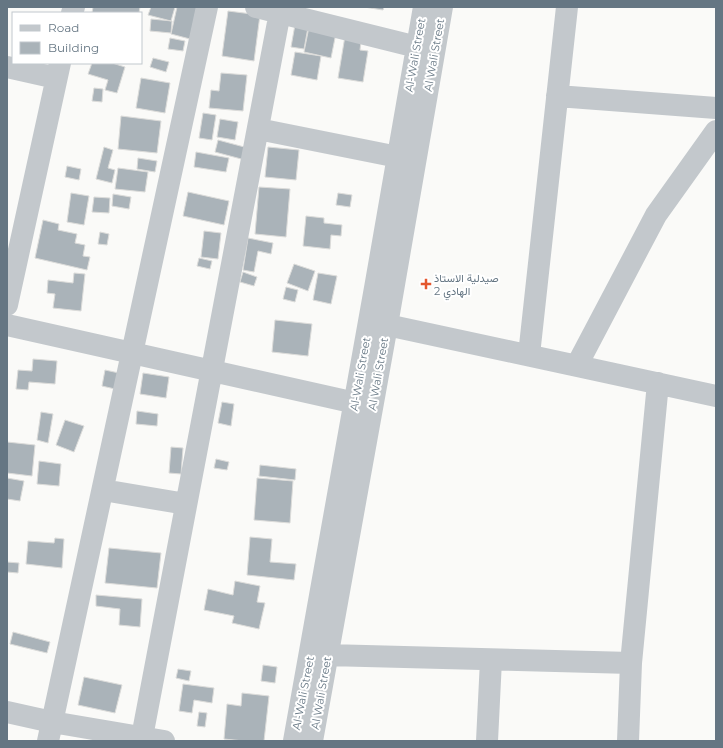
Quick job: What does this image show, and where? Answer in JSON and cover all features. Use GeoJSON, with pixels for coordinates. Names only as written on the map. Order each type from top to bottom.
{"type":"FeatureCollection","features":[{"type":"Feature","properties":{"kind":"street"},"geometry":{"type":"LineString","coordinates":[[50,731],[207,7]]}},
{"type":"Feature","properties":{"kind":"street"},"geometry":{"type":"LineString","coordinates":[[256,7],[416,47]]}},
{"type":"Feature","properties":{"kind":"street","name":"Al-Wali Street"},"geometry":{"type":"LineString","coordinates":[[294,741],[363,405],[398,157],[424,7]]}},
{"type":"Feature","properties":{"kind":"street","name":"Al Wali Street"},"geometry":{"type":"LineString","coordinates":[[312,741],[327,655],[363,405],[387,324],[442,7]]}},
{"type":"Feature","properties":{"kind":"street"},"geometry":{"type":"LineString","coordinates":[[529,355],[567,7]]}},
{"type":"Feature","properties":{"kind":"street"},"geometry":{"type":"LineString","coordinates":[[142,737],[280,12]]}},
{"type":"Feature","properties":{"kind":"street"},"geometry":{"type":"LineString","coordinates":[[7,67],[58,71],[7,305]]}},
{"type":"Feature","properties":{"kind":"street"},"geometry":{"type":"LineString","coordinates":[[557,96],[716,108]]}},
{"type":"Feature","properties":{"kind":"street"},"geometry":{"type":"LineString","coordinates":[[258,129],[398,157]]}},
{"type":"Feature","properties":{"kind":"street"},"geometry":{"type":"LineString","coordinates":[[577,366],[656,215],[716,131]]}},
{"type":"Feature","properties":{"kind":"street"},"geometry":{"type":"LineString","coordinates":[[387,324],[716,396]]}},
{"type":"Feature","properties":{"kind":"street"},"geometry":{"type":"LineString","coordinates":[[7,325],[363,405]]}},
{"type":"Feature","properties":{"kind":"street"},"geometry":{"type":"LineString","coordinates":[[628,741],[631,663],[658,383]]}},
{"type":"Feature","properties":{"kind":"street"},"geometry":{"type":"LineString","coordinates":[[103,490],[186,504]]}},
{"type":"Feature","properties":{"kind":"street"},"geometry":{"type":"LineString","coordinates":[[327,655],[631,663]]}},
{"type":"Feature","properties":{"kind":"street"},"geometry":{"type":"LineString","coordinates":[[487,741],[491,660]]}},
{"type":"Feature","properties":{"kind":"street"},"geometry":{"type":"LineString","coordinates":[[7,712],[50,731],[142,737],[164,741]]}},
{"type":"Feature","properties":{"kind":"building"},"geometry":{"type":"Polygon","coordinates":[[[93,7],[140,7],[139,12],[92,12],[93,7]]]}},
{"type":"Feature","properties":{"kind":"building"},"geometry":{"type":"Polygon","coordinates":[[[151,7],[175,7],[171,21],[148,15],[151,7]]]}},
{"type":"Feature","properties":{"kind":"building"},"geometry":{"type":"Polygon","coordinates":[[[177,7],[197,7],[190,39],[171,34],[177,7]]]}},
{"type":"Feature","properties":{"kind":"building"},"geometry":{"type":"Polygon","coordinates":[[[364,7],[384,7],[383,10],[364,7]]]}},
{"type":"Feature","properties":{"kind":"building"},"geometry":{"type":"Polygon","coordinates":[[[228,11],[260,15],[254,61],[222,56],[228,11]]]}},
{"type":"Feature","properties":{"kind":"building"},"geometry":{"type":"Polygon","coordinates":[[[151,19],[172,21],[171,33],[150,31],[151,19]]]}},
{"type":"Feature","properties":{"kind":"building"},"geometry":{"type":"Polygon","coordinates":[[[296,19],[309,22],[304,49],[291,47],[296,19]]]}},
{"type":"Feature","properties":{"kind":"building"},"geometry":{"type":"Polygon","coordinates":[[[309,27],[336,33],[331,58],[304,52],[309,27]]]}},
{"type":"Feature","properties":{"kind":"building"},"geometry":{"type":"Polygon","coordinates":[[[346,30],[362,33],[360,50],[368,51],[363,82],[338,78],[346,30]]]}},
{"type":"Feature","properties":{"kind":"building"},"geometry":{"type":"Polygon","coordinates":[[[170,38],[185,41],[183,51],[168,49],[170,38]]]}},
{"type":"Feature","properties":{"kind":"building"},"geometry":{"type":"Polygon","coordinates":[[[295,52],[321,56],[317,80],[291,75],[295,52]]]}},
{"type":"Feature","properties":{"kind":"building"},"geometry":{"type":"Polygon","coordinates":[[[153,58],[169,62],[166,72],[150,67],[153,58]]]}},
{"type":"Feature","properties":{"kind":"building"},"geometry":{"type":"Polygon","coordinates":[[[92,64],[115,64],[125,67],[117,93],[105,90],[108,80],[88,74],[92,64]]]}},
{"type":"Feature","properties":{"kind":"building"},"geometry":{"type":"Polygon","coordinates":[[[221,73],[247,75],[243,111],[209,108],[211,90],[219,91],[221,73]]]}},
{"type":"Feature","properties":{"kind":"building"},"geometry":{"type":"Polygon","coordinates":[[[141,78],[170,83],[165,113],[136,108],[141,78]]]}},
{"type":"Feature","properties":{"kind":"building"},"geometry":{"type":"Polygon","coordinates":[[[94,88],[103,89],[102,102],[92,101],[94,88]]]}},
{"type":"Feature","properties":{"kind":"building"},"geometry":{"type":"Polygon","coordinates":[[[203,113],[216,115],[212,140],[199,138],[203,113]]]}},
{"type":"Feature","properties":{"kind":"building"},"geometry":{"type":"Polygon","coordinates":[[[121,116],[161,121],[157,153],[118,149],[121,116]]]}},
{"type":"Feature","properties":{"kind":"building"},"geometry":{"type":"Polygon","coordinates":[[[220,119],[238,122],[235,140],[217,137],[220,119]]]}},
{"type":"Feature","properties":{"kind":"building"},"geometry":{"type":"Polygon","coordinates":[[[218,140],[248,148],[245,160],[215,152],[218,140]]]}},
{"type":"Feature","properties":{"kind":"building"},"geometry":{"type":"Polygon","coordinates":[[[104,147],[113,150],[108,168],[115,170],[112,183],[96,179],[104,147]]]}},
{"type":"Feature","properties":{"kind":"building"},"geometry":{"type":"Polygon","coordinates":[[[268,147],[299,150],[296,180],[265,177],[268,147]]]}},
{"type":"Feature","properties":{"kind":"building"},"geometry":{"type":"Polygon","coordinates":[[[196,152],[229,158],[226,172],[194,167],[196,152]]]}},
{"type":"Feature","properties":{"kind":"building"},"geometry":{"type":"Polygon","coordinates":[[[138,158],[157,161],[155,172],[137,169],[138,158]]]}},
{"type":"Feature","properties":{"kind":"building"},"geometry":{"type":"Polygon","coordinates":[[[67,166],[81,169],[79,180],[65,177],[67,166]]]}},
{"type":"Feature","properties":{"kind":"building"},"geometry":{"type":"Polygon","coordinates":[[[118,168],[148,172],[145,192],[115,189],[118,168]]]}},
{"type":"Feature","properties":{"kind":"building"},"geometry":{"type":"Polygon","coordinates":[[[259,187],[290,189],[286,237],[255,234],[259,187]]]}},
{"type":"Feature","properties":{"kind":"building"},"geometry":{"type":"Polygon","coordinates":[[[188,192],[229,201],[224,225],[183,216],[188,192]]]}},
{"type":"Feature","properties":{"kind":"building"},"geometry":{"type":"Polygon","coordinates":[[[71,193],[89,196],[84,225],[67,222],[71,193]]]}},
{"type":"Feature","properties":{"kind":"building"},"geometry":{"type":"Polygon","coordinates":[[[338,193],[352,195],[350,207],[336,205],[338,193]]]}},
{"type":"Feature","properties":{"kind":"building"},"geometry":{"type":"Polygon","coordinates":[[[113,194],[131,197],[129,209],[112,206],[113,194]]]}},
{"type":"Feature","properties":{"kind":"building"},"geometry":{"type":"Polygon","coordinates":[[[94,197],[110,198],[109,213],[92,212],[94,197]]]}},
{"type":"Feature","properties":{"kind":"building"},"geometry":{"type":"Polygon","coordinates":[[[306,216],[324,218],[324,223],[342,225],[341,236],[331,235],[330,249],[303,246],[306,216]]]}},
{"type":"Feature","properties":{"kind":"building"},"geometry":{"type":"Polygon","coordinates":[[[43,220],[59,224],[58,230],[77,234],[75,243],[85,245],[83,256],[90,257],[87,270],[35,258],[43,220]]]}},
{"type":"Feature","properties":{"kind":"building"},"geometry":{"type":"Polygon","coordinates":[[[204,231],[221,233],[218,259],[201,257],[204,231]]]}},
{"type":"Feature","properties":{"kind":"building"},"geometry":{"type":"Polygon","coordinates":[[[100,232],[109,234],[107,245],[98,244],[100,232]]]}},
{"type":"Feature","properties":{"kind":"building"},"geometry":{"type":"Polygon","coordinates":[[[248,238],[273,243],[271,254],[258,251],[254,272],[243,270],[248,238]]]}},
{"type":"Feature","properties":{"kind":"building"},"geometry":{"type":"Polygon","coordinates":[[[199,258],[212,261],[210,269],[197,266],[199,258]]]}},
{"type":"Feature","properties":{"kind":"building"},"geometry":{"type":"Polygon","coordinates":[[[294,264],[315,271],[308,291],[287,283],[294,264]]]}},
{"type":"Feature","properties":{"kind":"building"},"geometry":{"type":"Polygon","coordinates":[[[243,272],[257,277],[254,286],[240,282],[243,272]]]}},
{"type":"Feature","properties":{"kind":"building"},"geometry":{"type":"Polygon","coordinates":[[[74,273],[85,274],[81,311],[53,308],[55,294],[47,293],[48,280],[73,283],[74,273]]]}},
{"type":"Feature","properties":{"kind":"building"},"geometry":{"type":"Polygon","coordinates":[[[318,273],[337,276],[331,304],[313,300],[318,273]]]}},
{"type":"Feature","properties":{"kind":"building"},"geometry":{"type":"Polygon","coordinates":[[[286,287],[298,290],[295,302],[283,299],[286,287]]]}},
{"type":"Feature","properties":{"kind":"building"},"geometry":{"type":"Polygon","coordinates":[[[275,320],[312,324],[308,356],[272,352],[275,320]]]}},
{"type":"Feature","properties":{"kind":"building"},"geometry":{"type":"Polygon","coordinates":[[[33,359],[57,361],[55,384],[29,382],[28,390],[16,389],[18,370],[32,371],[33,359]]]}},
{"type":"Feature","properties":{"kind":"building"},"geometry":{"type":"Polygon","coordinates":[[[105,370],[119,373],[115,389],[102,386],[105,370]]]}},
{"type":"Feature","properties":{"kind":"building"},"geometry":{"type":"Polygon","coordinates":[[[143,373],[169,377],[166,398],[140,394],[143,373]]]}},
{"type":"Feature","properties":{"kind":"building"},"geometry":{"type":"Polygon","coordinates":[[[222,402],[234,404],[231,426],[218,423],[222,402]]]}},
{"type":"Feature","properties":{"kind":"building"},"geometry":{"type":"Polygon","coordinates":[[[137,411],[158,414],[157,426],[136,424],[137,411]]]}},
{"type":"Feature","properties":{"kind":"building"},"geometry":{"type":"Polygon","coordinates":[[[41,412],[53,414],[48,443],[37,440],[41,412]]]}},
{"type":"Feature","properties":{"kind":"building"},"geometry":{"type":"Polygon","coordinates":[[[65,420],[84,426],[74,452],[56,445],[65,420]]]}},
{"type":"Feature","properties":{"kind":"building"},"geometry":{"type":"Polygon","coordinates":[[[7,442],[35,445],[32,476],[7,473],[7,442]]]}},
{"type":"Feature","properties":{"kind":"building"},"geometry":{"type":"Polygon","coordinates":[[[171,447],[183,448],[181,474],[169,473],[171,447]]]}},
{"type":"Feature","properties":{"kind":"building"},"geometry":{"type":"Polygon","coordinates":[[[216,459],[229,462],[227,470],[214,468],[216,459]]]}},
{"type":"Feature","properties":{"kind":"building"},"geometry":{"type":"Polygon","coordinates":[[[39,461],[61,464],[59,486],[37,484],[39,461]]]}},
{"type":"Feature","properties":{"kind":"building"},"geometry":{"type":"Polygon","coordinates":[[[260,465],[296,469],[295,480],[259,476],[260,465]]]}},
{"type":"Feature","properties":{"kind":"building"},"geometry":{"type":"Polygon","coordinates":[[[7,478],[24,481],[20,501],[7,499],[7,478]]]}},
{"type":"Feature","properties":{"kind":"building"},"geometry":{"type":"Polygon","coordinates":[[[257,478],[293,481],[290,523],[254,520],[257,478]]]}},
{"type":"Feature","properties":{"kind":"building"},"geometry":{"type":"Polygon","coordinates":[[[250,537],[272,539],[270,562],[296,564],[294,580],[247,575],[250,537]]]}},
{"type":"Feature","properties":{"kind":"building"},"geometry":{"type":"Polygon","coordinates":[[[55,538],[64,539],[62,568],[26,564],[28,541],[54,543],[55,538]]]}},
{"type":"Feature","properties":{"kind":"building"},"geometry":{"type":"Polygon","coordinates":[[[109,548],[161,553],[157,588],[105,583],[109,548]]]}},
{"type":"Feature","properties":{"kind":"building"},"geometry":{"type":"Polygon","coordinates":[[[7,562],[19,563],[18,573],[7,572],[7,562]]]}},
{"type":"Feature","properties":{"kind":"building"},"geometry":{"type":"Polygon","coordinates":[[[235,581],[260,586],[257,602],[265,603],[259,629],[232,623],[234,616],[204,610],[208,589],[233,595],[235,581]]]}},
{"type":"Feature","properties":{"kind":"building"},"geometry":{"type":"Polygon","coordinates":[[[96,595],[142,599],[140,627],[119,625],[120,609],[96,606],[96,595]]]}},
{"type":"Feature","properties":{"kind":"building"},"geometry":{"type":"Polygon","coordinates":[[[13,632],[50,642],[47,653],[10,644],[13,632]]]}},
{"type":"Feature","properties":{"kind":"building"},"geometry":{"type":"Polygon","coordinates":[[[263,665],[277,667],[275,683],[261,681],[263,665]]]}},
{"type":"Feature","properties":{"kind":"building"},"geometry":{"type":"Polygon","coordinates":[[[178,669],[191,671],[189,681],[176,678],[178,669]]]}},
{"type":"Feature","properties":{"kind":"building"},"geometry":{"type":"Polygon","coordinates":[[[84,677],[122,685],[115,713],[78,705],[84,677]]]}},
{"type":"Feature","properties":{"kind":"building"},"geometry":{"type":"Polygon","coordinates":[[[183,684],[214,688],[212,703],[194,700],[192,713],[179,711],[183,684]]]}},
{"type":"Feature","properties":{"kind":"building"},"geometry":{"type":"Polygon","coordinates":[[[242,693],[269,696],[264,741],[224,739],[227,704],[241,706],[242,693]]]}},
{"type":"Feature","properties":{"kind":"building"},"geometry":{"type":"Polygon","coordinates":[[[199,712],[207,713],[205,727],[197,726],[199,712]]]}},
{"type":"Feature","properties":{"kind":"place","name":"صيدلية الاستاذ الهادي 2"},"geometry":{"type":"Point","coordinates":[426,284]}}]}
